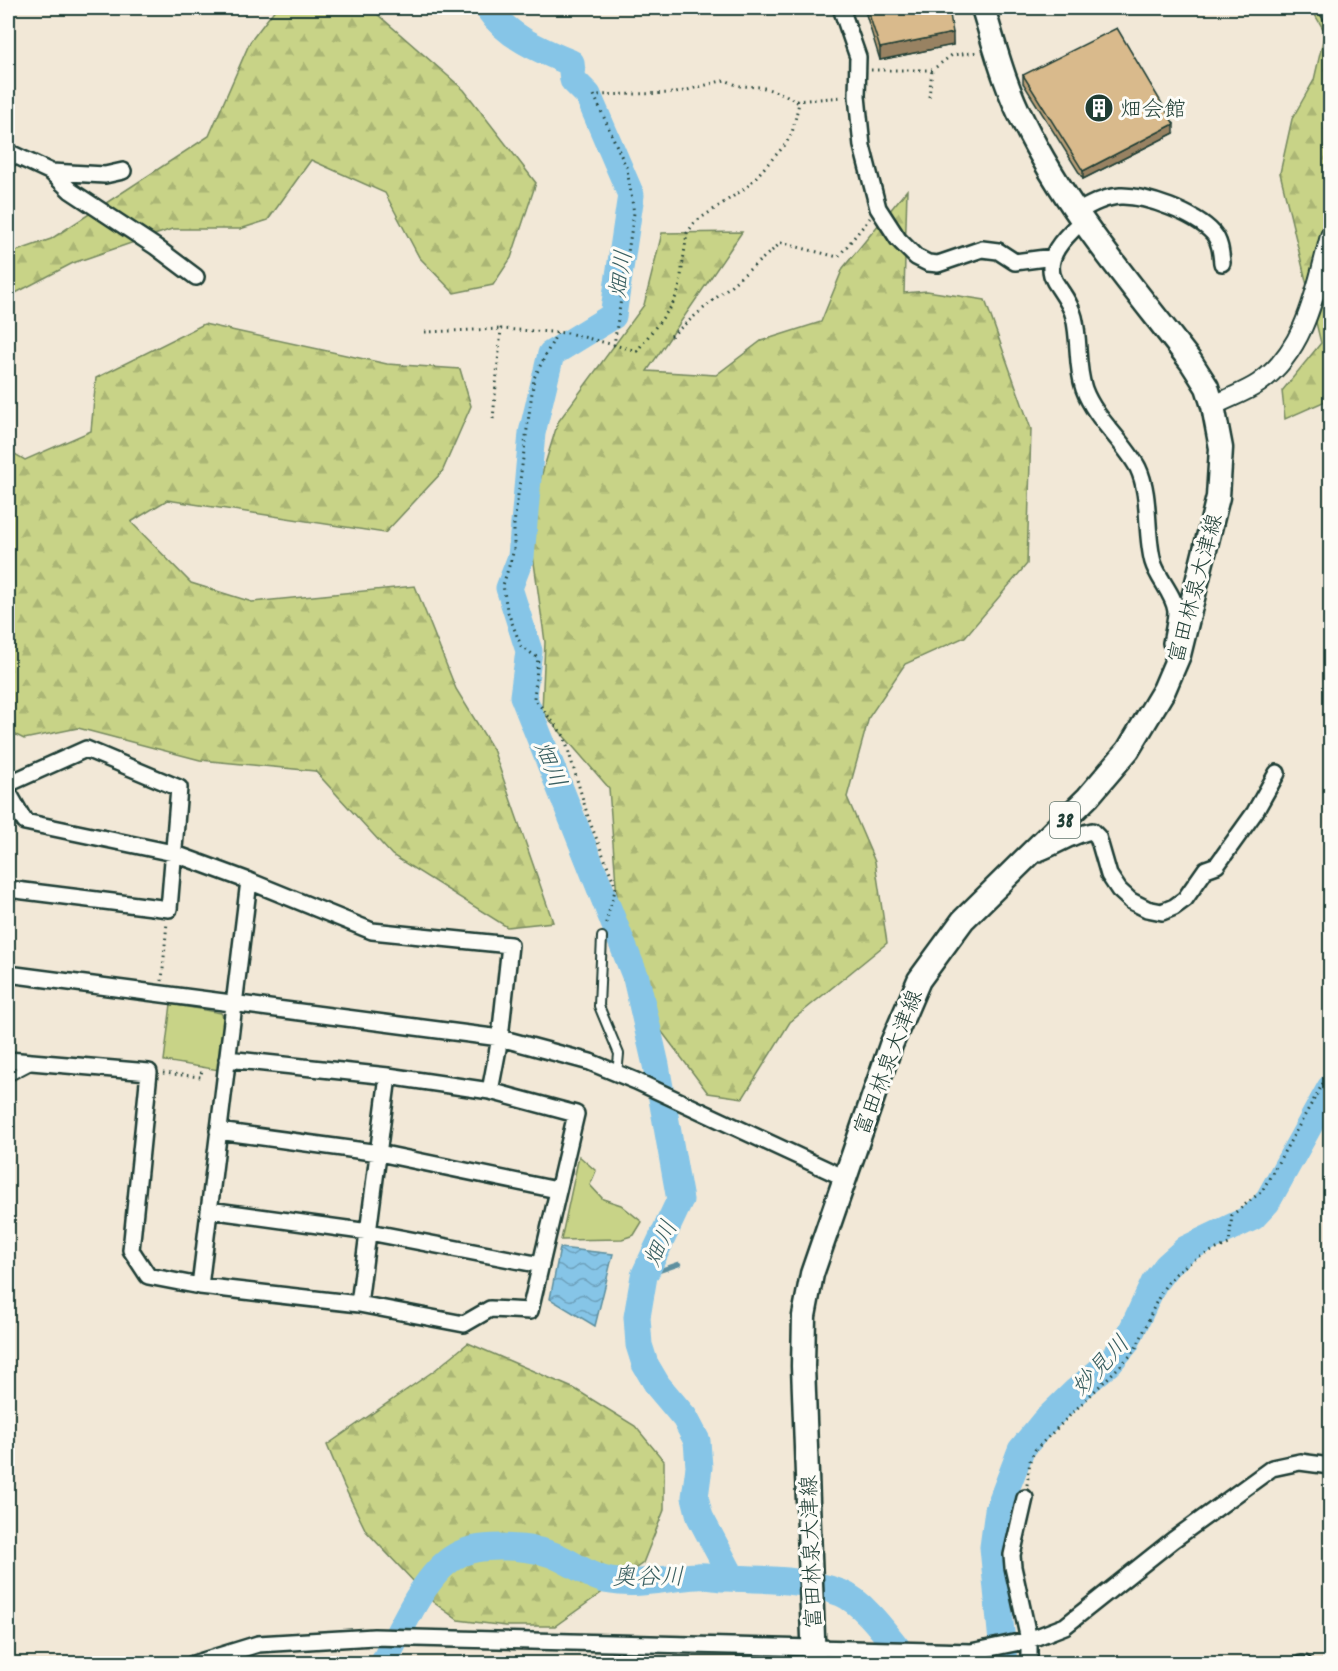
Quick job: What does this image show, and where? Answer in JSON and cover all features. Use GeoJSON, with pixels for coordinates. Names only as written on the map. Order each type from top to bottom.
{"type":"FeatureCollection","features":[{"type":"Feature","properties":{"kind":"main road","name":"富田林泉大津線"},"geometry":{"type":"LineString","coordinates":[[813,1656],[804,1316],[812,1274],[891,1045],[918,980],[963,920],[1088,797],[1128,750],[1164,690],[1179,655],[1218,497],[1221,448],[1207,387],[1191,362],[1061,190],[1023,122],[1002,71],[982,8]]}},
{"type":"Feature","properties":{"kind":"street"},"geometry":{"type":"LineString","coordinates":[[841,8],[858,57],[857,96],[862,146],[878,208],[898,240],[916,257],[928,263],[938,264],[982,249],[998,251],[1015,262],[1053,257]]}},
{"type":"Feature","properties":{"kind":"street"},"geometry":{"type":"LineString","coordinates":[[8,152],[51,172],[71,191],[156,247],[196,277]]}},
{"type":"Feature","properties":{"kind":"street"},"geometry":{"type":"LineString","coordinates":[[51,172],[105,175],[123,171]]}},
{"type":"Feature","properties":{"kind":"street"},"geometry":{"type":"LineString","coordinates":[[1179,655],[1171,643],[1176,612],[1153,562],[1143,483],[1138,469],[1090,402],[1083,387],[1074,318],[1070,305],[1052,278],[1050,266],[1053,257],[1079,216],[1101,200],[1117,196],[1132,196],[1154,201],[1190,217],[1212,232],[1220,245],[1222,263]]}},
{"type":"Feature","properties":{"kind":"street"},"geometry":{"type":"LineString","coordinates":[[1213,406],[1258,384],[1277,367],[1299,337],[1307,319],[1330,236]]}},
{"type":"Feature","properties":{"kind":"street"},"geometry":{"type":"LineString","coordinates":[[8,784],[86,749],[179,788],[169,909],[8,889]]}},
{"type":"Feature","properties":{"kind":"street"},"geometry":{"type":"LineString","coordinates":[[1028,857],[1082,833],[1092,831],[1098,837],[1109,875],[1119,890],[1131,901],[1147,909],[1162,912],[1185,899],[1206,869],[1217,865],[1255,812],[1277,772]]}},
{"type":"Feature","properties":{"kind":"street"},"geometry":{"type":"LineString","coordinates":[[8,792],[25,822],[172,853],[249,881],[372,931],[510,945],[500,1038],[489,1091]]}},
{"type":"Feature","properties":{"kind":"street"},"geometry":{"type":"LineString","coordinates":[[200,1286],[249,881]]}},
{"type":"Feature","properties":{"kind":"street"},"geometry":{"type":"LineString","coordinates":[[8,974],[500,1038],[590,1062],[845,1178]]}},
{"type":"Feature","properties":{"kind":"street"},"geometry":{"type":"LineString","coordinates":[[8,1060],[149,1072],[130,1250],[148,1276],[200,1286],[359,1304],[464,1324],[490,1309],[530,1311],[576,1114],[489,1091],[388,1076],[227,1059]]}},
{"type":"Feature","properties":{"kind":"street"},"geometry":{"type":"LineString","coordinates":[[359,1304],[388,1076]]}},
{"type":"Feature","properties":{"kind":"street"},"geometry":{"type":"LineString","coordinates":[[218,1131],[379,1153],[557,1191]]}},
{"type":"Feature","properties":{"kind":"street"},"geometry":{"type":"LineString","coordinates":[[209,1210],[369,1232],[540,1265]]}},
{"type":"Feature","properties":{"kind":"street"},"geometry":{"type":"LineString","coordinates":[[193,1664],[258,1644],[374,1637],[813,1656],[971,1652],[1029,1640],[1065,1626],[1173,1540],[1272,1468],[1300,1462],[1330,1466]]}},
{"type":"Feature","properties":{"kind":"street"},"geometry":{"type":"LineString","coordinates":[[1025,1498],[1012,1555],[1029,1640],[1029,1664]]}},
{"type":"Feature","properties":{"kind":"lane"},"geometry":{"type":"LineString","coordinates":[[1322,8],[1330,20]]}},
{"type":"Feature","properties":{"kind":"lane"},"geometry":{"type":"LineString","coordinates":[[602,937],[599,1006],[619,1054],[617,1074]]}},
{"type":"Feature","properties":{"kind":"lane"},"geometry":{"type":"LineString","coordinates":[[8,1077],[35,1062]]}},
{"type":"Feature","properties":{"kind":"path"},"geometry":{"type":"LineString","coordinates":[[857,70],[932,70],[952,55],[996,50]]}},
{"type":"Feature","properties":{"kind":"path"},"geometry":{"type":"LineString","coordinates":[[929,97],[932,70]]}},
{"type":"Feature","properties":{"kind":"path"},"geometry":{"type":"LineString","coordinates":[[425,332],[501,329],[568,333],[637,351],[671,307],[679,290],[687,233],[695,222],[747,187],[785,145],[792,133],[799,103],[784,94],[761,87],[739,86],[725,80],[676,93],[594,95],[627,169],[634,213],[614,345]]}},
{"type":"Feature","properties":{"kind":"path"},"geometry":{"type":"LineString","coordinates":[[796,101],[857,96]]}},
{"type":"Feature","properties":{"kind":"path"},"geometry":{"type":"LineString","coordinates":[[671,336],[781,243],[838,257],[878,208]]}},
{"type":"Feature","properties":{"kind":"path"},"geometry":{"type":"LineString","coordinates":[[493,419],[501,329]]}},
{"type":"Feature","properties":{"kind":"path"},"geometry":{"type":"LineString","coordinates":[[557,333],[534,378],[514,524],[514,550],[503,585],[507,610],[520,646],[538,657],[534,698],[564,736],[589,820],[616,887],[602,937]]}},
{"type":"Feature","properties":{"kind":"path"},"geometry":{"type":"LineString","coordinates":[[162,986],[169,909]]}},
{"type":"Feature","properties":{"kind":"path"},"geometry":{"type":"LineString","coordinates":[[201,1077],[202,1067]]}},
{"type":"Feature","properties":{"kind":"path"},"geometry":{"type":"LineString","coordinates":[[1025,1498],[1030,1461],[1035,1450],[1132,1354],[1141,1341],[1160,1294],[1171,1278],[1201,1255],[1229,1244],[1232,1215],[1262,1191],[1330,1071]]}},
{"type":"Feature","properties":{"kind":"path"},"geometry":{"type":"LineString","coordinates":[[162,1073],[208,1078]]}},
{"type":"Feature","properties":{"kind":"green space"},"geometry":{"type":"Polygon","coordinates":[[[276,8],[358,8],[377,14],[464,90],[536,183],[511,258],[493,285],[454,293],[419,257],[385,193],[311,160],[268,220],[240,229],[172,229],[73,263],[8,297],[8,254],[51,239],[209,136],[250,42],[276,8]]]}},
{"type":"Feature","properties":{"kind":"green space"},"geometry":{"type":"Polygon","coordinates":[[[1311,8],[1330,8],[1330,399],[1285,419],[1282,391],[1321,343],[1280,173],[1292,119],[1314,80],[1325,32],[1311,8]]]}},
{"type":"Feature","properties":{"kind":"green space"},"geometry":{"type":"Polygon","coordinates":[[[907,190],[904,293],[927,291],[985,300],[1031,429],[1027,564],[965,637],[905,664],[869,717],[847,797],[875,862],[887,943],[790,1022],[743,1098],[708,1093],[623,980],[609,788],[542,711],[545,642],[528,519],[558,422],[644,305],[662,233],[742,232],[647,371],[716,375],[761,341],[821,322],[843,268],[907,190]]]}},
{"type":"Feature","properties":{"kind":"green space"},"geometry":{"type":"Polygon","coordinates":[[[204,324],[387,364],[460,369],[471,406],[442,472],[385,533],[167,500],[131,522],[191,583],[252,602],[415,586],[456,689],[493,749],[553,922],[507,927],[392,855],[315,771],[200,760],[78,728],[24,739],[8,731],[8,450],[25,460],[91,431],[96,378],[204,324]]]}},
{"type":"Feature","properties":{"kind":"green space"},"geometry":{"type":"Polygon","coordinates":[[[171,1004],[221,1013],[225,1020],[219,1070],[164,1061],[171,1004]]]}},
{"type":"Feature","properties":{"kind":"green space"},"geometry":{"type":"Polygon","coordinates":[[[579,1156],[596,1171],[590,1185],[603,1199],[621,1205],[642,1222],[634,1235],[622,1239],[561,1240],[579,1156]]]}},
{"type":"Feature","properties":{"kind":"green space"},"geometry":{"type":"Polygon","coordinates":[[[468,1343],[575,1389],[635,1426],[664,1461],[664,1510],[643,1563],[555,1626],[506,1626],[458,1620],[433,1602],[366,1531],[327,1445],[435,1370],[468,1343]]]}},
{"type":"Feature","properties":{"kind":"water"},"geometry":{"type":"Polygon","coordinates":[[[560,1248],[613,1254],[595,1326],[550,1299],[560,1248]]]}},
{"type":"Feature","properties":{"kind":"building"},"geometry":{"type":"Polygon","coordinates":[[[867,8],[949,8],[953,33],[880,48],[867,8]]]}},
{"type":"Feature","properties":{"kind":"building","name":"畑会館"},"geometry":{"type":"Polygon","coordinates":[[[1117,28],[1174,124],[1083,171],[1023,75],[1117,28]]]}},
{"type":"Feature","properties":{"kind":"waterway","name":"畑川"},"geometry":{"type":"LineString","coordinates":[[488,8],[514,35],[536,48],[571,63],[573,80],[588,95],[631,195],[613,316],[551,354],[532,433],[521,557],[509,588],[529,651],[523,696],[636,978],[656,1065],[680,1200],[644,1276],[637,1317],[639,1345],[645,1364],[658,1386],[685,1418],[697,1441],[699,1467],[695,1497],[700,1517],[732,1577]]}},
{"type":"Feature","properties":{"kind":"waterway","name":"妙見川"},"geometry":{"type":"LineString","coordinates":[[1004,1664],[993,1547],[998,1510],[1021,1450],[1043,1423],[1109,1363],[1126,1343],[1154,1283],[1167,1266],[1186,1249],[1253,1217],[1267,1202],[1330,1088]]}},
{"type":"Feature","properties":{"kind":"waterway"},"geometry":{"type":"LineString","coordinates":[[644,1276],[679,1264]]}},
{"type":"Feature","properties":{"kind":"waterway","name":"奥谷川"},"geometry":{"type":"LineString","coordinates":[[383,1664],[423,1589],[444,1564],[466,1552],[492,1547],[521,1548],[548,1553],[597,1577],[611,1581],[643,1582],[704,1576],[783,1581],[827,1588],[841,1593],[860,1605],[910,1664]]}},
{"type":"Feature","properties":{"kind":"place","name":"畑会館"},"geometry":{"type":"Point","coordinates":[1099,108]}}]}
